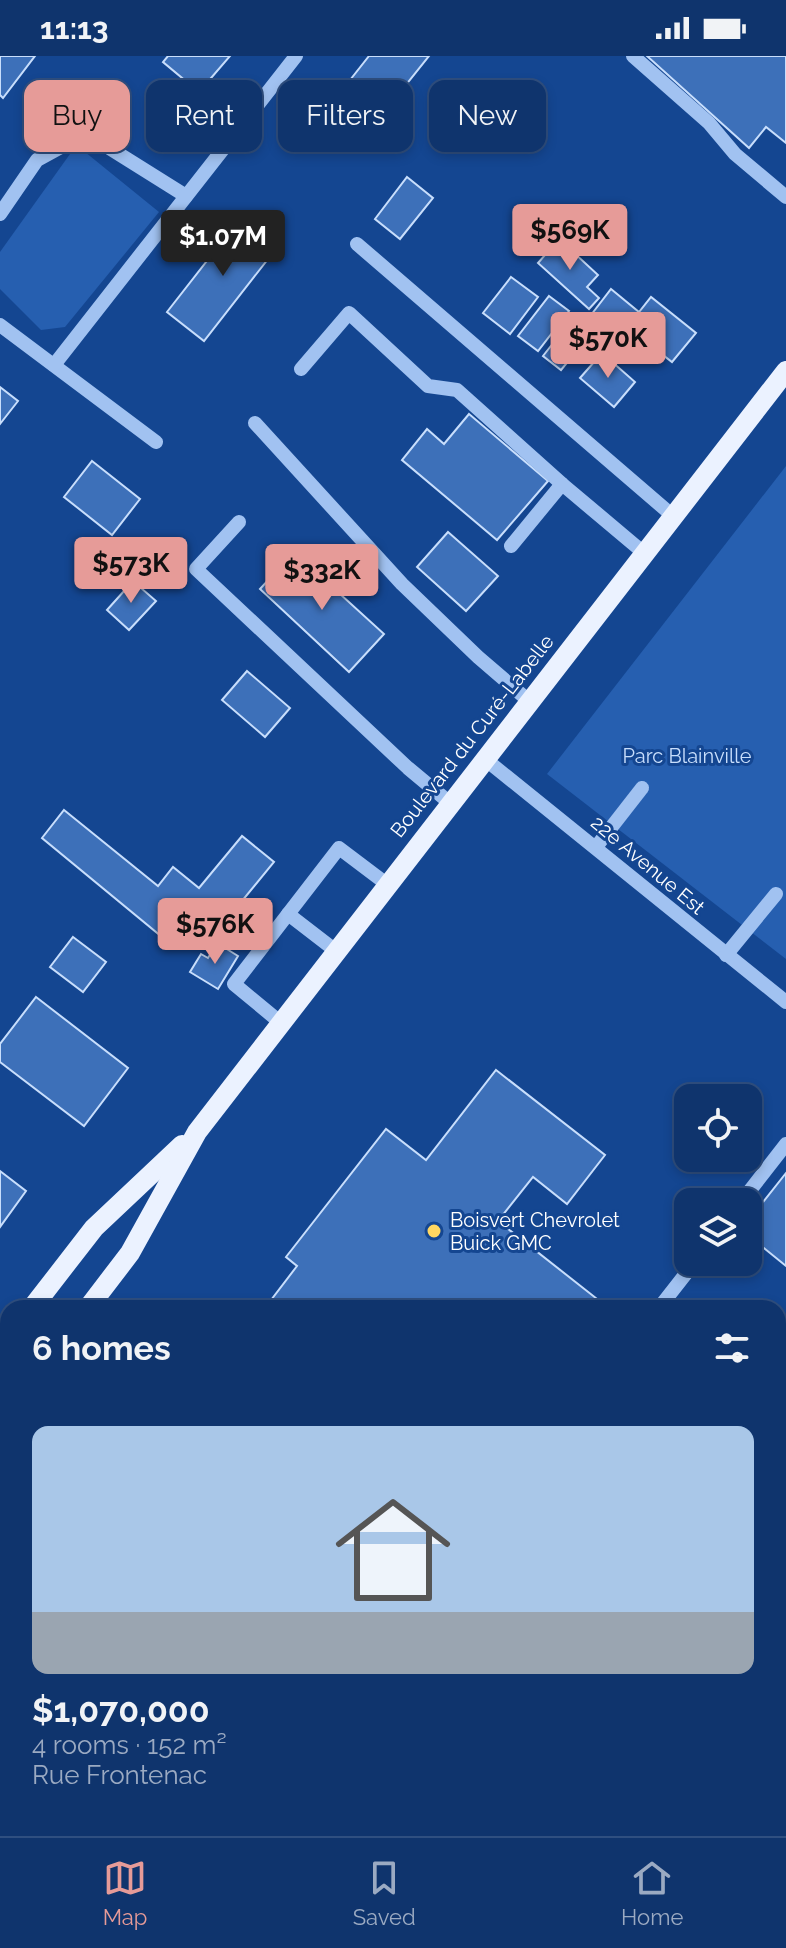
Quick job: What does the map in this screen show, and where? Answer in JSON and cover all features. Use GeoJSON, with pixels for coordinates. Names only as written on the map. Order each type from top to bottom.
{"type":"FeatureCollection","features":[{"type":"Feature","properties":{"kind":"main road","name":"Boulevard du Curé-Labelle"},"geometry":{"type":"LineString","coordinates":[[94,1300],[130,1253],[197,1132],[786,371]]}},
{"type":"Feature","properties":{"kind":"main road","name":"Boulevard du Curé-Labelle"},"geometry":{"type":"LineString","coordinates":[[38,1300],[94,1228],[197,1132]]}},
{"type":"Feature","properties":{"kind":"street"},"geometry":{"type":"LineString","coordinates":[[54,365],[296,56]]}},
{"type":"Feature","properties":{"kind":"street"},"geometry":{"type":"LineString","coordinates":[[633,56],[709,123],[735,154],[786,197]]}},
{"type":"Feature","properties":{"kind":"street"},"geometry":{"type":"LineString","coordinates":[[0,214],[37,160],[79,137],[103,144],[186,196]]}},
{"type":"Feature","properties":{"kind":"street"},"geometry":{"type":"LineString","coordinates":[[357,244],[673,516]]}},
{"type":"Feature","properties":{"kind":"street"},"geometry":{"type":"LineString","coordinates":[[301,369],[349,313],[428,386],[457,390],[644,553]]}},
{"type":"Feature","properties":{"kind":"street"},"geometry":{"type":"LineString","coordinates":[[0,325],[156,442]]}},
{"type":"Feature","properties":{"kind":"street"},"geometry":{"type":"LineString","coordinates":[[255,423],[402,584],[529,701]]}},
{"type":"Feature","properties":{"kind":"street"},"geometry":{"type":"LineString","coordinates":[[511,546],[562,484]]}},
{"type":"Feature","properties":{"kind":"street"},"geometry":{"type":"LineString","coordinates":[[239,522],[196,569],[408,768],[450,803]]}},
{"type":"Feature","properties":{"kind":"street","name":"22e Avenue Est"},"geometry":{"type":"LineString","coordinates":[[485,759],[786,1002]]}},
{"type":"Feature","properties":{"kind":"street"},"geometry":{"type":"LineString","coordinates":[[596,847],[642,788]]}},
{"type":"Feature","properties":{"kind":"street"},"geometry":{"type":"LineString","coordinates":[[281,1023],[234,984],[339,848],[388,885]]}},
{"type":"Feature","properties":{"kind":"street"},"geometry":{"type":"LineString","coordinates":[[726,955],[776,894]]}},
{"type":"Feature","properties":{"kind":"street"},"geometry":{"type":"LineString","coordinates":[[288,914],[336,951]]}},
{"type":"Feature","properties":{"kind":"street"},"geometry":{"type":"LineString","coordinates":[[752,1188],[786,1144]]}},
{"type":"Feature","properties":{"kind":"street"},"geometry":{"type":"LineString","coordinates":[[665,1300],[684,1276]]}},
{"type":"Feature","properties":{"kind":"green space"},"geometry":{"type":"Polygon","coordinates":[[[85,152],[159,212],[65,327],[41,330],[0,289],[0,252],[70,154],[85,152]]]}},
{"type":"Feature","properties":{"kind":"green space","name":"Parc Blainville"},"geometry":{"type":"Polygon","coordinates":[[[786,466],[786,959],[547,774],[786,466]]]}},
{"type":"Feature","properties":{"kind":"building"},"geometry":{"type":"Polygon","coordinates":[[[0,56],[35,56],[3,98],[0,95],[0,56]]]}},
{"type":"Feature","properties":{"kind":"building"},"geometry":{"type":"Polygon","coordinates":[[[168,56],[230,56],[209,80],[185,80],[163,62],[168,56]]]}},
{"type":"Feature","properties":{"kind":"building"},"geometry":{"type":"Polygon","coordinates":[[[369,56],[429,56],[410,80],[350,80],[369,56]]]}},
{"type":"Feature","properties":{"kind":"building"},"geometry":{"type":"Polygon","coordinates":[[[647,56],[786,56],[786,143],[766,127],[749,148],[647,56]]]}},
{"type":"Feature","properties":{"kind":"building"},"geometry":{"type":"Polygon","coordinates":[[[407,177],[433,198],[400,239],[375,219],[407,177]]]}},
{"type":"Feature","properties":{"kind":"building"},"geometry":{"type":"Polygon","coordinates":[[[242,216],[279,245],[204,341],[167,312],[242,216]]]}},
{"type":"Feature","properties":{"kind":"building"},"geometry":{"type":"Polygon","coordinates":[[[559,239],[598,275],[587,287],[599,298],[589,309],[538,263],[559,239]]]}},
{"type":"Feature","properties":{"kind":"building"},"geometry":{"type":"Polygon","coordinates":[[[511,277],[538,297],[510,334],[483,313],[511,277]]]}},
{"type":"Feature","properties":{"kind":"building"},"geometry":{"type":"Polygon","coordinates":[[[611,289],[639,312],[651,297],[696,333],[672,362],[645,341],[636,352],[591,315],[611,289]]]}},
{"type":"Feature","properties":{"kind":"building"},"geometry":{"type":"Polygon","coordinates":[[[549,296],[569,311],[538,351],[518,336],[549,296]]]}},
{"type":"Feature","properties":{"kind":"building"},"geometry":{"type":"Polygon","coordinates":[[[562,332],[580,347],[561,370],[543,356],[562,332]]]}},
{"type":"Feature","properties":{"kind":"building"},"geometry":{"type":"Polygon","coordinates":[[[602,353],[635,382],[614,407],[580,378],[602,353]]]}},
{"type":"Feature","properties":{"kind":"building"},"geometry":{"type":"Polygon","coordinates":[[[0,387],[18,401],[0,424],[0,387]]]}},
{"type":"Feature","properties":{"kind":"building"},"geometry":{"type":"Polygon","coordinates":[[[469,414],[548,481],[497,540],[402,460],[427,429],[444,444],[469,414]]]}},
{"type":"Feature","properties":{"kind":"building"},"geometry":{"type":"Polygon","coordinates":[[[92,461],[140,499],[112,535],[64,497],[92,461]]]}},
{"type":"Feature","properties":{"kind":"building"},"geometry":{"type":"Polygon","coordinates":[[[448,532],[498,576],[466,611],[417,567],[448,532]]]}},
{"type":"Feature","properties":{"kind":"building"},"geometry":{"type":"Polygon","coordinates":[[[294,552],[384,634],[349,672],[260,589],[294,552]]]}},
{"type":"Feature","properties":{"kind":"building"},"geometry":{"type":"Polygon","coordinates":[[[133,581],[156,601],[129,630],[107,610],[133,581]]]}},
{"type":"Feature","properties":{"kind":"building"},"geometry":{"type":"Polygon","coordinates":[[[247,671],[290,708],[265,737],[222,700],[247,671]]]}},
{"type":"Feature","properties":{"kind":"building"},"geometry":{"type":"Polygon","coordinates":[[[64,810],[158,886],[173,867],[199,888],[242,836],[274,862],[233,912],[222,903],[195,935],[187,929],[173,946],[42,838],[64,810]]]}},
{"type":"Feature","properties":{"kind":"building"},"geometry":{"type":"Polygon","coordinates":[[[73,937],[106,962],[83,992],[50,967],[73,937]]]}},
{"type":"Feature","properties":{"kind":"building"},"geometry":{"type":"Polygon","coordinates":[[[217,943],[238,956],[218,989],[190,972],[201,954],[208,958],[217,943]]]}},
{"type":"Feature","properties":{"kind":"building"},"geometry":{"type":"Polygon","coordinates":[[[36,997],[128,1068],[84,1126],[0,1062],[0,1044],[36,997]]]}},
{"type":"Feature","properties":{"kind":"building"},"geometry":{"type":"Polygon","coordinates":[[[496,1070],[605,1155],[567,1204],[533,1177],[498,1221],[598,1300],[271,1300],[297,1266],[286,1257],[386,1129],[426,1160],[496,1070]]]}},
{"type":"Feature","properties":{"kind":"building"},"geometry":{"type":"Polygon","coordinates":[[[0,1171],[26,1191],[0,1227],[0,1171]]]}},
{"type":"Feature","properties":{"kind":"building"},"geometry":{"type":"Polygon","coordinates":[[[786,1173],[786,1266],[762,1246],[762,1203],[786,1173]]]}},
{"type":"Feature","properties":{"kind":"place","name":"Boisvert Chevrolet Buick GMC"},"geometry":{"type":"Point","coordinates":[434,1231]}}]}
